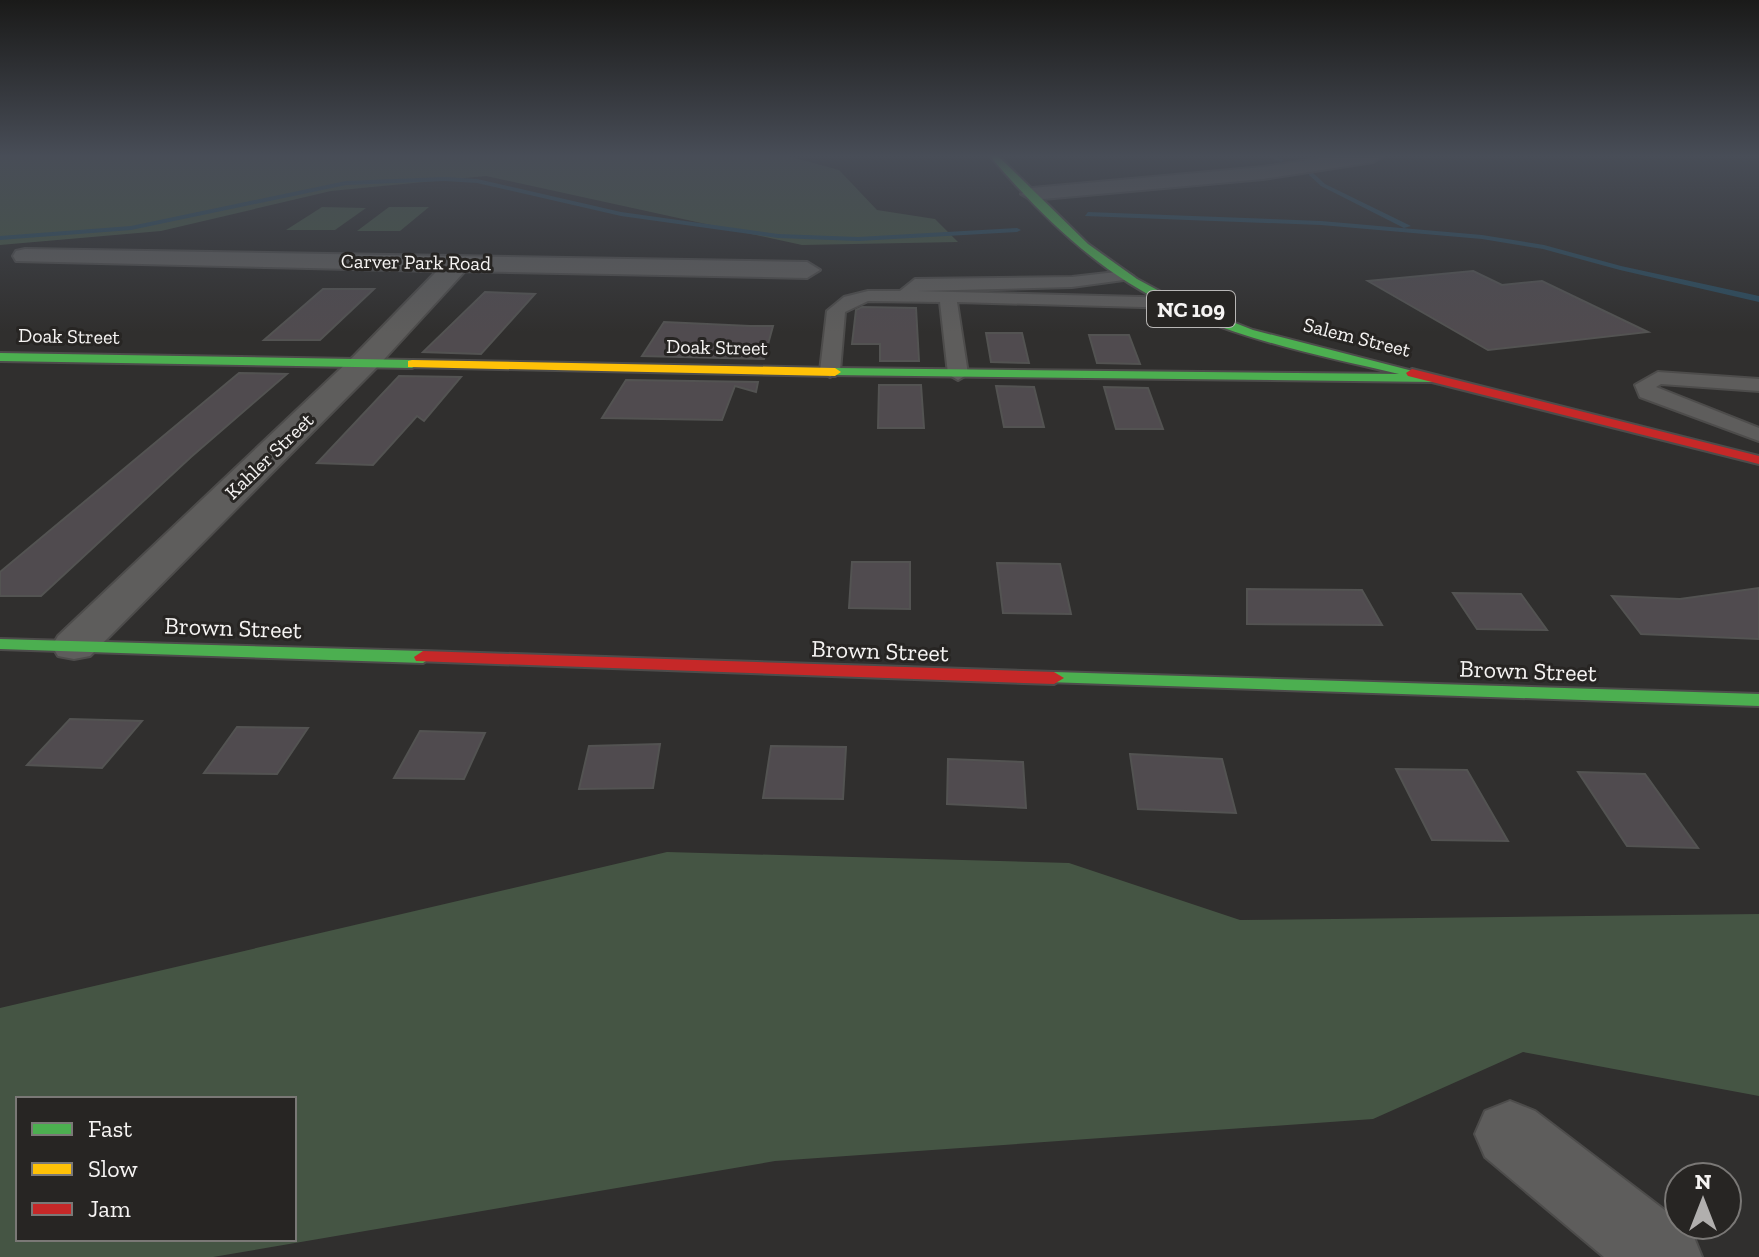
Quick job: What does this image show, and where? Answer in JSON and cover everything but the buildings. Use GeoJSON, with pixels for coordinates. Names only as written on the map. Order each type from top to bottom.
{"type":"FeatureCollection","features":[{"type":"Feature","properties":{"kind":"street","name":"Salem Street"},"geometry":{"type":"LineString","coordinates":[[1053,215],[1095,255],[1125,276],[1178,303],[1299,346],[1759,460]]}},
{"type":"Feature","properties":{"kind":"street","name":"Carver Park Road"},"geometry":{"type":"LineString","coordinates":[[25,256],[807,270]]}},
{"type":"Feature","properties":{"kind":"street","name":"Kahler Street"},"geometry":{"type":"LineString","coordinates":[[74,646],[365,362],[460,262]]}},
{"type":"Feature","properties":{"kind":"street","name":"Doak Street"},"geometry":{"type":"LineString","coordinates":[[0,357],[365,362],[831,362],[958,374],[1434,378]]}},
{"type":"Feature","properties":{"kind":"street","name":"Brown Street"},"geometry":{"type":"LineString","coordinates":[[0,644],[635,667],[1759,700]]}},
{"type":"Feature","properties":{"kind":"street"},"geometry":{"type":"LineString","coordinates":[[1510,1134],[1664,1257]]}},
{"type":"Feature","properties":{"kind":"lane"},"geometry":{"type":"LineString","coordinates":[[947,292],[1125,276]]}},
{"type":"Feature","properties":{"kind":"lane"},"geometry":{"type":"LineString","coordinates":[[831,362],[836,311],[841,304],[865,296],[905,296],[915,284],[947,292],[1178,303]]}},
{"type":"Feature","properties":{"kind":"lane"},"geometry":{"type":"LineString","coordinates":[[947,292],[958,374]]}},
{"type":"Feature","properties":{"kind":"lane"},"geometry":{"type":"LineString","coordinates":[[1759,385],[1658,378],[1645,385],[1647,393],[1672,405],[1759,435]]}},
{"type":"Feature","properties":{"kind":"green space"},"geometry":{"type":"Polygon","coordinates":[[[0,215],[230,215],[161,231],[0,245],[0,215]]]}},
{"type":"Feature","properties":{"kind":"green space"},"geometry":{"type":"Polygon","coordinates":[[[310,215],[357,215],[335,230],[286,230],[310,215]]]}},
{"type":"Feature","properties":{"kind":"green space"},"geometry":{"type":"Polygon","coordinates":[[[379,215],[420,215],[400,231],[357,231],[379,215]]]}},
{"type":"Feature","properties":{"kind":"green space"},"geometry":{"type":"Polygon","coordinates":[[[663,215],[907,215],[935,219],[958,242],[802,245],[663,215]]]}},
{"type":"Feature","properties":{"kind":"green space"},"geometry":{"type":"Polygon","coordinates":[[[667,852],[1069,863],[1240,920],[1759,914],[1759,1096],[1523,1052],[1373,1119],[775,1161],[213,1257],[0,1257],[0,1008],[667,852]]]}},
{"type":"Feature","properties":{"kind":"waterway"},"geometry":{"type":"LineString","coordinates":[[0,238],[131,228],[195,215]]}},
{"type":"Feature","properties":{"kind":"waterway"},"geometry":{"type":"LineString","coordinates":[[626,215],[778,236],[858,239],[1017,230]]}},
{"type":"Feature","properties":{"kind":"waterway"},"geometry":{"type":"LineString","coordinates":[[1105,215],[1321,223],[1482,237],[1544,247],[1620,268],[1759,299]]}},
{"type":"Feature","properties":{"kind":"waterway"},"geometry":{"type":"LineString","coordinates":[[1384,215],[1407,226]]}},
{"type":"Feature","properties":{"kind":"traffic: fast"},"geometry":{"type":"LineString","coordinates":[[1051,215],[1099,258],[1171,302],[1249,332],[1412,373]]}},
{"type":"Feature","properties":{"kind":"traffic: fast"},"geometry":{"type":"LineString","coordinates":[[0,357],[412,364]]}},
{"type":"Feature","properties":{"kind":"traffic: fast"},"geometry":{"type":"LineString","coordinates":[[835,372],[1434,378]]}},
{"type":"Feature","properties":{"kind":"traffic: fast"},"geometry":{"type":"LineString","coordinates":[[0,644],[423,657]]}},
{"type":"Feature","properties":{"kind":"traffic: fast"},"geometry":{"type":"LineString","coordinates":[[1054,678],[1759,700]]}},
{"type":"Feature","properties":{"kind":"traffic: slow"},"geometry":{"type":"LineString","coordinates":[[412,364],[835,372]]}},
{"type":"Feature","properties":{"kind":"traffic: jam"},"geometry":{"type":"LineString","coordinates":[[1412,373],[1759,460]]}},
{"type":"Feature","properties":{"kind":"traffic: jam"},"geometry":{"type":"LineString","coordinates":[[423,657],[1054,678]]}}]}
